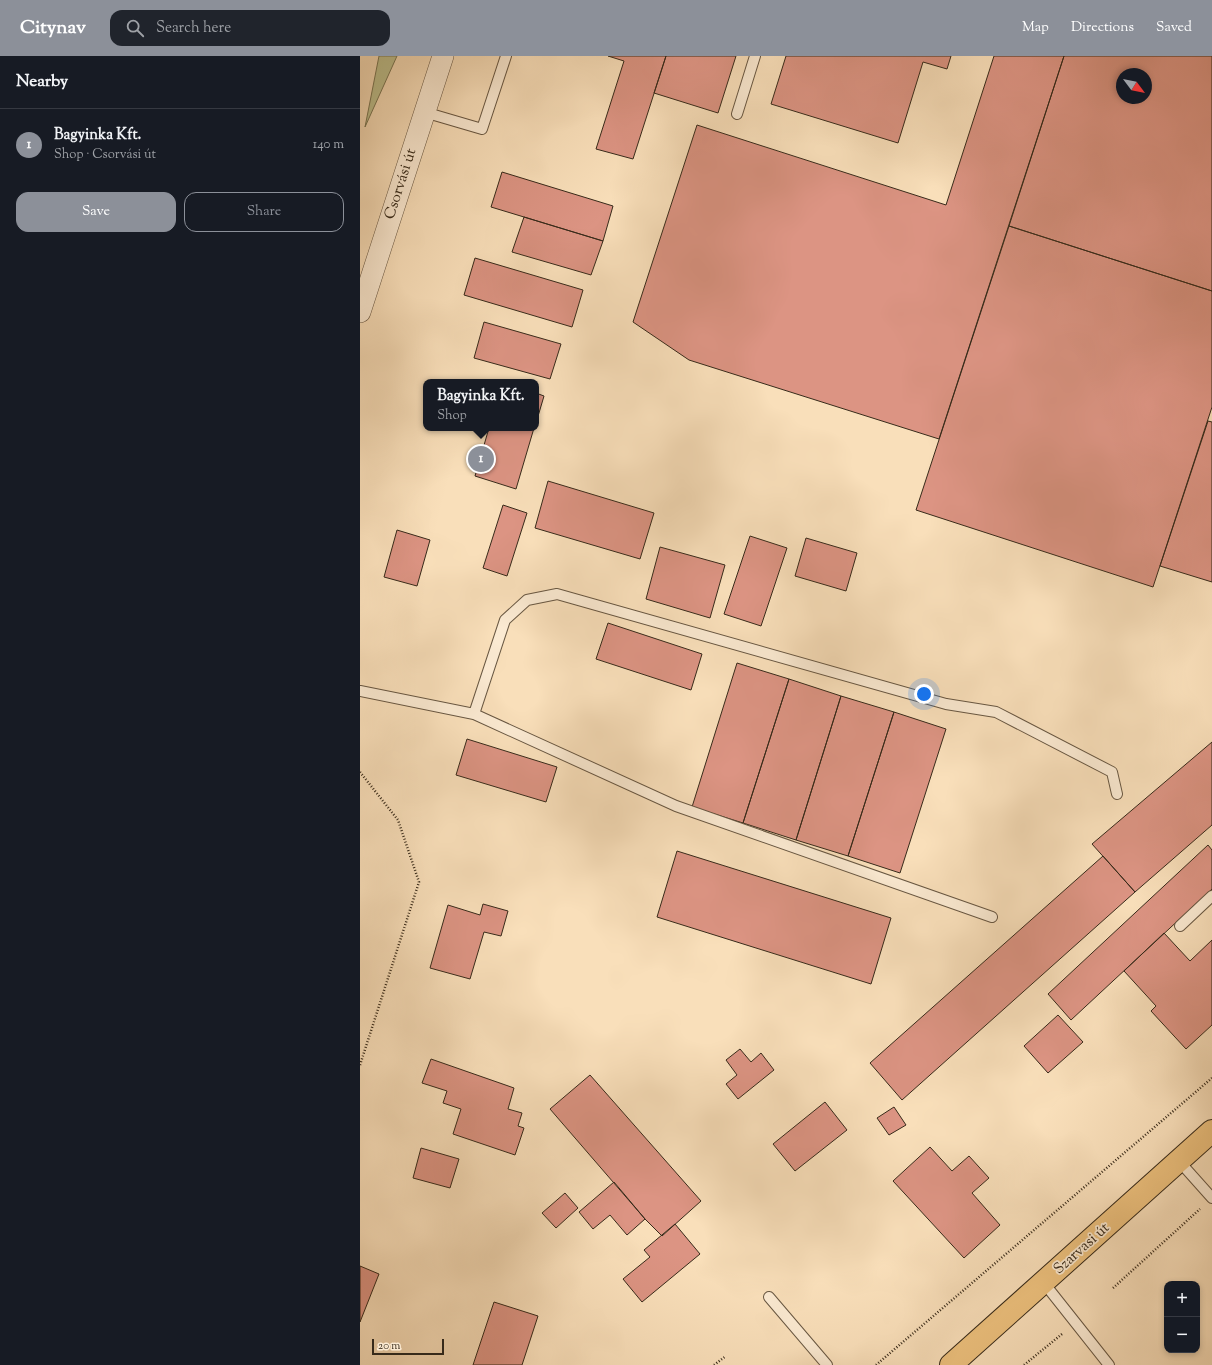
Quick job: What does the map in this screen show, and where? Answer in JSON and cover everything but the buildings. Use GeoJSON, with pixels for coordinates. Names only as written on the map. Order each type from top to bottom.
{"type":"FeatureCollection","features":[{"type":"Feature","properties":{"kind":"main road","name":"Szarvasi út"},"geometry":{"type":"LineString","coordinates":[[951,1365],[1212,1131]]}},
{"type":"Feature","properties":{"kind":"street","name":"Csorvási út"},"geometry":{"type":"LineString","coordinates":[[360,312],[443,56]]}},
{"type":"Feature","properties":{"kind":"lane"},"geometry":{"type":"LineString","coordinates":[[424,112],[482,129],[506,56]]}},
{"type":"Feature","properties":{"kind":"lane"},"geometry":{"type":"LineString","coordinates":[[737,114],[755,56]]}},
{"type":"Feature","properties":{"kind":"lane"},"geometry":{"type":"LineString","coordinates":[[474,714],[505,620],[527,600],[557,594],[946,704],[996,712],[1112,772],[1118,794]]}},
{"type":"Feature","properties":{"kind":"lane"},"geometry":{"type":"LineString","coordinates":[[360,691],[474,714],[676,806],[992,917]]}},
{"type":"Feature","properties":{"kind":"lane"},"geometry":{"type":"LineString","coordinates":[[1180,926],[1212,896]]}},
{"type":"Feature","properties":{"kind":"lane"},"geometry":{"type":"LineString","coordinates":[[1179,1161],[1212,1198]]}},
{"type":"Feature","properties":{"kind":"lane"},"geometry":{"type":"LineString","coordinates":[[1044,1283],[1109,1365]]}},
{"type":"Feature","properties":{"kind":"lane"},"geometry":{"type":"LineString","coordinates":[[769,1297],[827,1365]]}},
{"type":"Feature","properties":{"kind":"path"},"geometry":{"type":"LineString","coordinates":[[360,772],[398,820],[419,882],[360,1065]]}},
{"type":"Feature","properties":{"kind":"path"},"geometry":{"type":"LineString","coordinates":[[876,1365],[1212,1078]]}},
{"type":"Feature","properties":{"kind":"path"},"geometry":{"type":"LineString","coordinates":[[1113,1288],[1212,1198]]}},
{"type":"Feature","properties":{"kind":"path"},"geometry":{"type":"LineString","coordinates":[[1024,1365],[1062,1334]]}},
{"type":"Feature","properties":{"kind":"path"},"geometry":{"type":"LineString","coordinates":[[714,1365],[726,1356]]}},
{"type":"Feature","properties":{"kind":"green space"},"geometry":{"type":"Polygon","coordinates":[[[379,56],[397,56],[365,127],[379,56]]]}},
{"type":"Feature","properties":{"kind":"place","name":"Bagyinka Kft."},"geometry":{"type":"Point","coordinates":[481,459]}}]}
